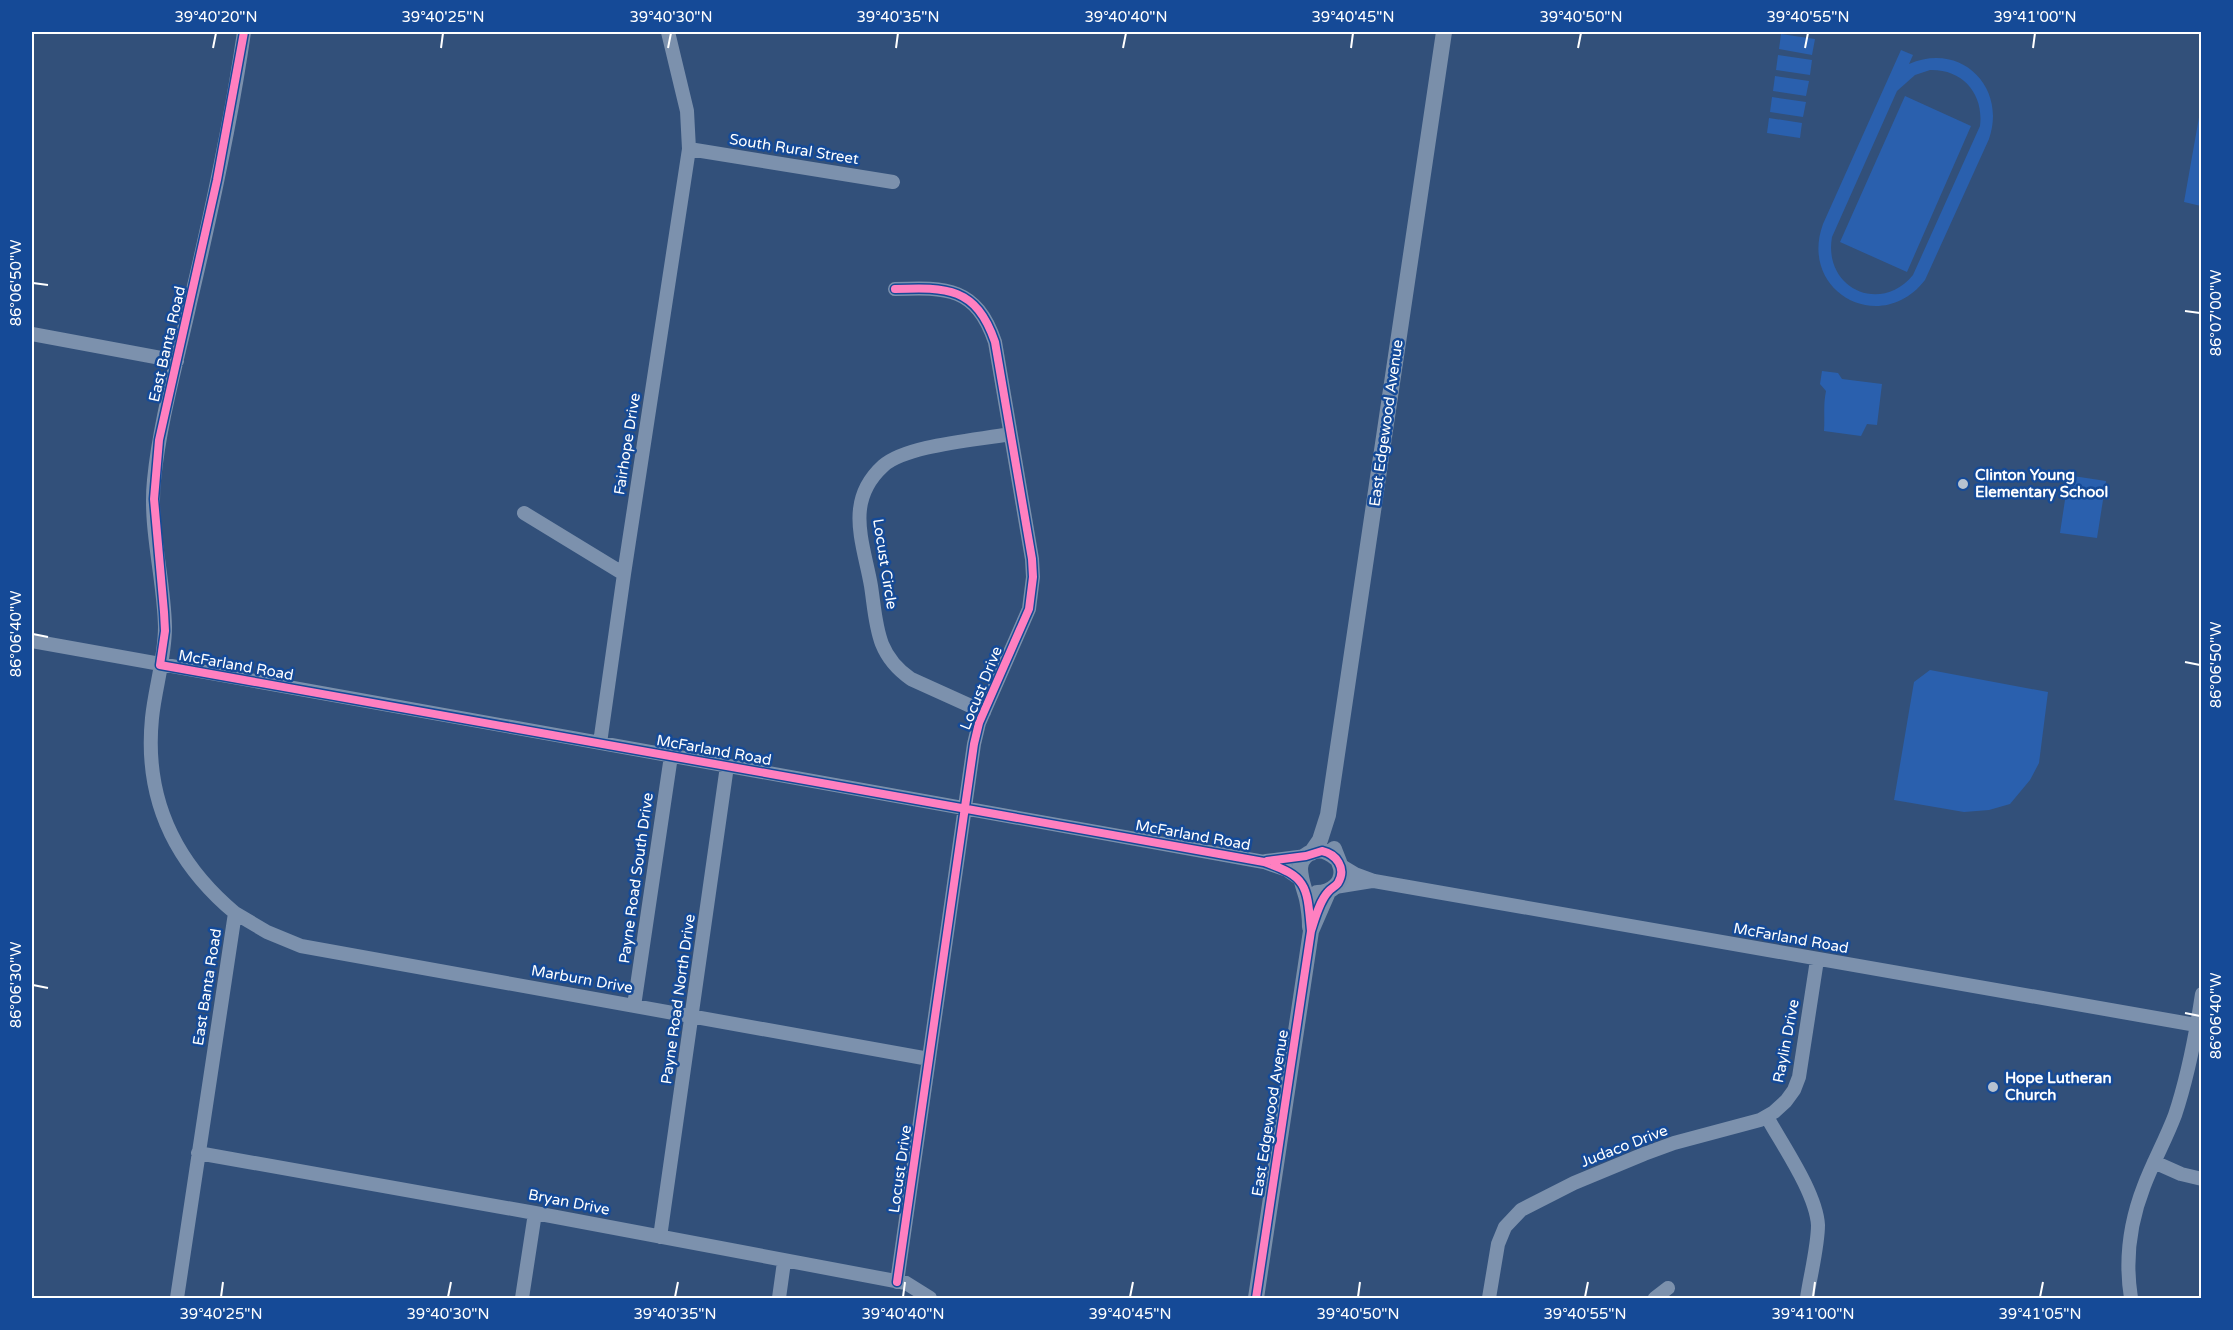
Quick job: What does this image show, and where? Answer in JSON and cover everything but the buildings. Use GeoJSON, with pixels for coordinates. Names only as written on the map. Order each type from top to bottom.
{"type":"FeatureCollection","features":[{"type":"Feature","properties":{"kind":"main road","name":"East Edgewood Avenue"},"geometry":{"type":"LineString","coordinates":[[1256,1299],[1311,931],[1309,911],[1299,869],[1320,840],[1328,815],[1443,32]]}},
{"type":"Feature","properties":{"kind":"main road","name":"East Edgewood Avenue"},"geometry":{"type":"LineString","coordinates":[[1311,931],[1331,889],[1340,879],[1328,815]]}},
{"type":"Feature","properties":{"kind":"main road"},"geometry":{"type":"LineString","coordinates":[[1309,854],[1322,851],[1338,861]]}},
{"type":"Feature","properties":{"kind":"main road"},"geometry":{"type":"LineString","coordinates":[[1302,882],[1314,892],[1331,889]]}},
{"type":"Feature","properties":{"kind":"street","name":"East Banta Road"},"geometry":{"type":"LineString","coordinates":[[177,1299],[235,913],[215,895],[188,864],[170,833],[158,803],[150,759],[150,741],[165,630],[154,485],[159,440],[217,180],[244,32]]}},
{"type":"Feature","properties":{"kind":"street","name":"Fairhope Drive"},"geometry":{"type":"LineString","coordinates":[[600,743],[689,149],[687,111],[668,32]]}},
{"type":"Feature","properties":{"kind":"street","name":"South Rural Street"},"geometry":{"type":"LineString","coordinates":[[689,149],[893,182]]}},
{"type":"Feature","properties":{"kind":"street","name":"Locust Drive"},"geometry":{"type":"LineString","coordinates":[[895,289],[949,290],[969,301],[985,317],[995,342],[1032,559],[1032,591],[1029,609],[976,732],[897,1282]]}},
{"type":"Feature","properties":{"kind":"street"},"geometry":{"type":"LineString","coordinates":[[32,334],[177,361]]}},
{"type":"Feature","properties":{"kind":"street","name":"Locust Circle"},"geometry":{"type":"LineString","coordinates":[[984,712],[911,679],[889,657],[879,632],[860,510],[864,492],[873,476],[897,456],[1010,434]]}},
{"type":"Feature","properties":{"kind":"street"},"geometry":{"type":"LineString","coordinates":[[524,513],[624,574]]}},
{"type":"Feature","properties":{"kind":"street","name":"McFarland Road"},"geometry":{"type":"LineString","coordinates":[[32,641],[1264,862],[1287,870],[1302,882]]}},
{"type":"Feature","properties":{"kind":"street","name":"Payne Road South Drive"},"geometry":{"type":"LineString","coordinates":[[634,1006],[671,756]]}},
{"type":"Feature","properties":{"kind":"street","name":"Payne Road North Drive"},"geometry":{"type":"LineString","coordinates":[[660,1237],[728,766]]}},
{"type":"Feature","properties":{"kind":"street","name":"McFarland Road"},"geometry":{"type":"LineString","coordinates":[[1264,862],[1309,854]]}},
{"type":"Feature","properties":{"kind":"street","name":"McFarland Road"},"geometry":{"type":"LineString","coordinates":[[1338,861],[1355,874],[1374,881],[2199,1025]]}},
{"type":"Feature","properties":{"kind":"street","name":"McFarland Road"},"geometry":{"type":"LineString","coordinates":[[1331,889],[1374,881]]}},
{"type":"Feature","properties":{"kind":"street","name":"Marburn Drive"},"geometry":{"type":"LineString","coordinates":[[235,913],[267,933],[302,946],[929,1059]]}},
{"type":"Feature","properties":{"kind":"street","name":"Raylin Drive"},"geometry":{"type":"LineString","coordinates":[[1767,1117],[1788,1099],[1799,1077],[1817,960]]}},
{"type":"Feature","properties":{"kind":"street"},"geometry":{"type":"LineString","coordinates":[[2131,1299],[2128,1264],[2138,1202],[2175,1112],[2199,1025],[2202,994]]}},
{"type":"Feature","properties":{"kind":"street"},"geometry":{"type":"LineString","coordinates":[[1767,1117],[1809,1194],[1817,1216],[1818,1228],[1807,1299]]}},
{"type":"Feature","properties":{"kind":"street","name":"Judaco Drive"},"geometry":{"type":"LineString","coordinates":[[1489,1299],[1497,1245],[1504,1229],[1521,1210],[1574,1183],[1674,1143],[1767,1117]]}},
{"type":"Feature","properties":{"kind":"street","name":"Bryan Drive"},"geometry":{"type":"LineString","coordinates":[[198,1153],[536,1212],[784,1262],[906,1283],[930,1299]]}},
{"type":"Feature","properties":{"kind":"street"},"geometry":{"type":"LineString","coordinates":[[2154,1162],[2181,1174],[2202,1179]]}},
{"type":"Feature","properties":{"kind":"street"},"geometry":{"type":"LineString","coordinates":[[522,1299],[536,1212]]}},
{"type":"Feature","properties":{"kind":"street"},"geometry":{"type":"LineString","coordinates":[[779,1299],[784,1262]]}},
{"type":"Feature","properties":{"kind":"street"},"geometry":{"type":"LineString","coordinates":[[1654,1299],[1668,1287]]}},
{"type":"Feature","properties":{"kind":"shaded area"},"geometry":{"type":"Polygon","coordinates":[[[1781,34],[1815,39],[1812,55],[1779,49],[1781,34]]]}},
{"type":"Feature","properties":{"kind":"shaded area"},"geometry":{"type":"Polygon","coordinates":[[[1901,50],[1913,55],[1909,64],[1928,58],[1946,59],[1962,64],[1975,73],[1985,86],[1991,102],[1993,120],[1989,139],[1925,280],[1907,297],[1887,305],[1867,305],[1848,299],[1833,287],[1822,269],[1818,248],[1823,224],[1901,50]],[[1930,70],[1915,75],[1897,91],[1832,237],[1832,255],[1836,270],[1845,282],[1857,290],[1870,294],[1885,293],[1900,287],[1913,275],[1980,126],[1979,104],[1975,94],[1961,79],[1942,71],[1930,70]]]}},
{"type":"Feature","properties":{"kind":"shaded area"},"geometry":{"type":"Polygon","coordinates":[[[1778,55],[1812,60],[1810,75],[1776,70],[1778,55]]]}},
{"type":"Feature","properties":{"kind":"shaded area"},"geometry":{"type":"Polygon","coordinates":[[[1775,76],[1809,81],[1806,96],[1773,91],[1775,76]]]}},
{"type":"Feature","properties":{"kind":"shaded area"},"geometry":{"type":"Polygon","coordinates":[[[1905,96],[1971,126],[1907,272],[1840,242],[1905,96]]]}},
{"type":"Feature","properties":{"kind":"shaded area"},"geometry":{"type":"Polygon","coordinates":[[[1772,97],[1806,102],[1803,117],[1770,112],[1772,97]]]}},
{"type":"Feature","properties":{"kind":"shaded area"},"geometry":{"type":"Polygon","coordinates":[[[2201,106],[2202,206],[2184,202],[2201,106]]]}},
{"type":"Feature","properties":{"kind":"shaded area"},"geometry":{"type":"Polygon","coordinates":[[[1769,118],[1802,123],[1800,138],[1767,133],[1769,118]]]}},
{"type":"Feature","properties":{"kind":"shaded area"},"geometry":{"type":"Polygon","coordinates":[[[1822,371],[1838,373],[1842,379],[1882,384],[1877,425],[1867,424],[1861,436],[1824,431],[1826,391],[1820,384],[1822,371]]]}},
{"type":"Feature","properties":{"kind":"shaded area"},"geometry":{"type":"Polygon","coordinates":[[[2073,476],[2106,481],[2097,538],[2060,533],[2068,480],[2072,480],[2073,476]]]}},
{"type":"Feature","properties":{"kind":"shaded area"},"geometry":{"type":"Polygon","coordinates":[[[1930,670],[2048,692],[2039,763],[2030,780],[2010,804],[1989,810],[1964,812],[1894,800],[1914,682],[1930,670]]]}},
{"type":"Feature","properties":{"kind":"cycle path"},"geometry":{"type":"LineString","coordinates":[[244,32],[217,180],[159,440],[154,499],[165,631],[160,665],[1264,862],[1289,873],[1302,885],[1308,903],[1311,931]]}},
{"type":"Feature","properties":{"kind":"cycle path"},"geometry":{"type":"LineString","coordinates":[[895,289],[944,290],[957,294],[979,310],[987,324],[995,342],[1032,559],[1033,577],[1029,609],[979,723],[974,744],[897,1282]]}},
{"type":"Feature","properties":{"kind":"cycle path"},"geometry":{"type":"LineString","coordinates":[[1256,1298],[1311,931],[1322,901],[1338,883],[1341,872],[1336,858],[1322,851],[1306,856],[1267,861]]}},
{"type":"Feature","properties":{"kind":"place","name":"Clinton Young Elementary School"},"geometry":{"type":"Point","coordinates":[1963,484]}},
{"type":"Feature","properties":{"kind":"place","name":"Hope Lutheran Church"},"geometry":{"type":"Point","coordinates":[1993,1087]}}]}
